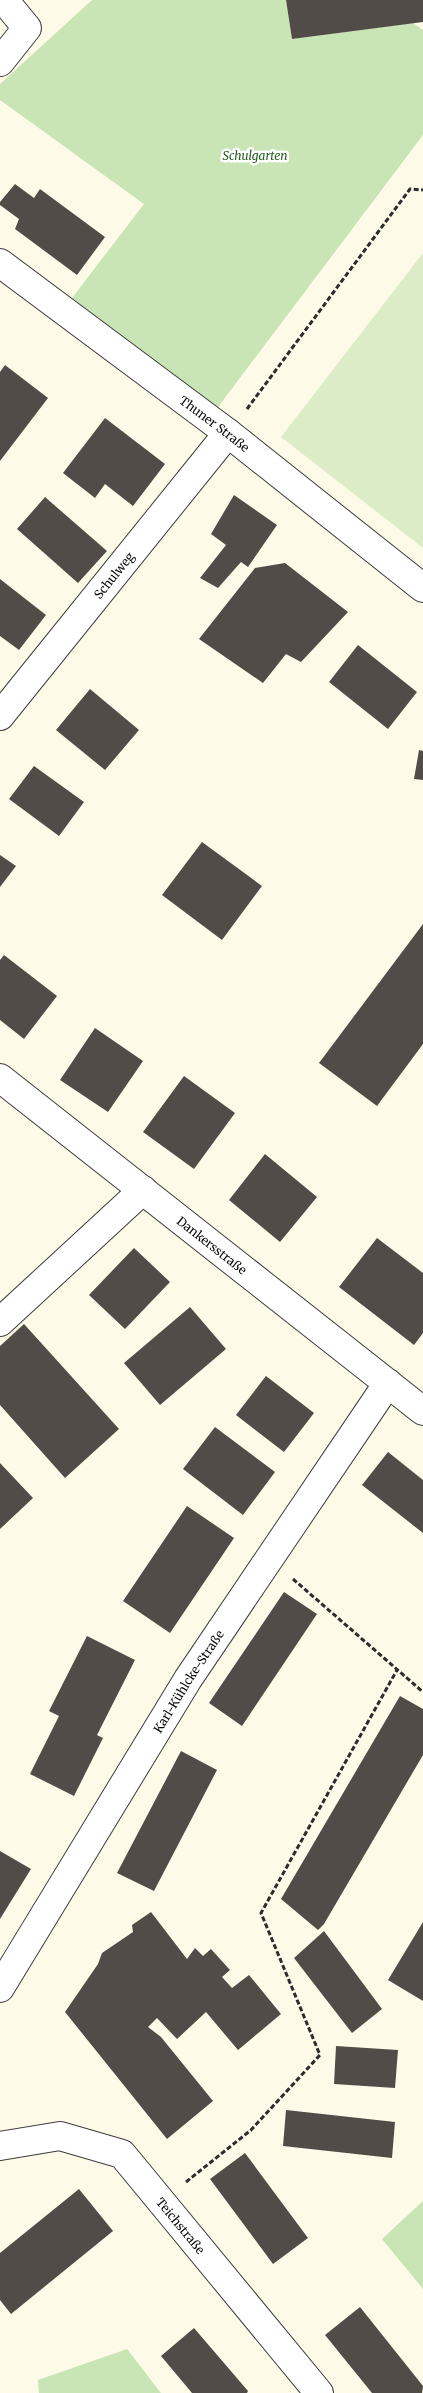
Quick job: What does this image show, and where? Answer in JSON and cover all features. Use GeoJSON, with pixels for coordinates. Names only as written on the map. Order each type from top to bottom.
{"type":"FeatureCollection","features":[{"type":"Feature","properties":{"kind":"street"},"geometry":{"type":"LineString","coordinates":[[0,62],[27,28],[4,0]]}},
{"type":"Feature","properties":{"kind":"street","name":"Thuner Straße"},"geometry":{"type":"LineString","coordinates":[[0,263],[236,424],[423,588]]}},
{"type":"Feature","properties":{"kind":"street","name":"Schulweg"},"geometry":{"type":"LineString","coordinates":[[0,716],[236,424]]}},
{"type":"Feature","properties":{"kind":"street","name":"Dankersstraße"},"geometry":{"type":"LineString","coordinates":[[0,1078],[423,1411]]}},
{"type":"Feature","properties":{"kind":"street"},"geometry":{"type":"LineString","coordinates":[[0,1322],[143,1190]]}},
{"type":"Feature","properties":{"kind":"street","name":"Karl-Kühlcke-Straße"},"geometry":{"type":"LineString","coordinates":[[0,1988],[188,1679],[388,1383]]}},
{"type":"Feature","properties":{"kind":"street","name":"Teichstraße"},"geometry":{"type":"LineString","coordinates":[[0,2146],[60,2136],[122,2154],[319,2393]]}},
{"type":"Feature","properties":{"kind":"path"},"geometry":{"type":"LineString","coordinates":[[236,424],[410,190],[423,190]]}},
{"type":"Feature","properties":{"kind":"path"},"geometry":{"type":"LineString","coordinates":[[270,1558],[423,1692]]}},
{"type":"Feature","properties":{"kind":"path"},"geometry":{"type":"LineString","coordinates":[[162,2202],[251,2130],[320,2055],[262,1913],[397,1670]]}},
{"type":"Feature","properties":{"kind":"green space","name":"Schulgarten"},"geometry":{"type":"Polygon","coordinates":[[[92,0],[286,0],[292,39],[413,23],[423,30],[423,135],[218,407],[72,298],[144,204],[0,100],[0,84],[92,0]]]}},
{"type":"Feature","properties":{"kind":"green space"},"geometry":{"type":"Polygon","coordinates":[[[423,253],[423,548],[281,437],[423,253]]]}},
{"type":"Feature","properties":{"kind":"green space"},"geometry":{"type":"Polygon","coordinates":[[[423,2201],[423,2289],[382,2239],[423,2201]]]}},
{"type":"Feature","properties":{"kind":"green space"},"geometry":{"type":"Polygon","coordinates":[[[127,2349],[161,2393],[39,2393],[38,2380],[127,2349]]]}},
{"type":"Feature","properties":{"kind":"building"},"geometry":{"type":"Polygon","coordinates":[[[286,0],[423,0],[423,22],[292,39],[286,0]]]}},
{"type":"Feature","properties":{"kind":"building"},"geometry":{"type":"Polygon","coordinates":[[[15,184],[34,198],[40,189],[105,237],[77,275],[15,229],[19,219],[0,205],[0,202],[15,184]]]}},
{"type":"Feature","properties":{"kind":"building"},"geometry":{"type":"Polygon","coordinates":[[[5,365],[48,398],[0,461],[0,372],[5,365]]]}},
{"type":"Feature","properties":{"kind":"building"},"geometry":{"type":"Polygon","coordinates":[[[105,418],[165,464],[133,506],[105,484],[95,498],[63,473],[105,418]]]}},
{"type":"Feature","properties":{"kind":"building"},"geometry":{"type":"Polygon","coordinates":[[[234,495],[277,525],[248,567],[241,562],[218,588],[200,578],[226,545],[211,534],[234,495]]]}},
{"type":"Feature","properties":{"kind":"building"},"geometry":{"type":"Polygon","coordinates":[[[45,497],[107,551],[78,583],[17,529],[45,497]]]}},
{"type":"Feature","properties":{"kind":"building"},"geometry":{"type":"Polygon","coordinates":[[[285,563],[348,612],[301,662],[286,654],[263,683],[199,639],[255,568],[285,563]]]}},
{"type":"Feature","properties":{"kind":"building"},"geometry":{"type":"Polygon","coordinates":[[[0,579],[46,615],[19,650],[0,636],[0,579]]]}},
{"type":"Feature","properties":{"kind":"building"},"geometry":{"type":"Polygon","coordinates":[[[358,645],[417,692],[388,729],[329,682],[358,645]]]}},
{"type":"Feature","properties":{"kind":"building"},"geometry":{"type":"Polygon","coordinates":[[[90,689],[139,730],[105,770],[56,730],[90,689]]]}},
{"type":"Feature","properties":{"kind":"building"},"geometry":{"type":"Polygon","coordinates":[[[419,750],[423,751],[423,780],[414,779],[419,750]]]}},
{"type":"Feature","properties":{"kind":"building"},"geometry":{"type":"Polygon","coordinates":[[[34,766],[84,802],[59,836],[9,799],[34,766]]]}},
{"type":"Feature","properties":{"kind":"building"},"geometry":{"type":"Polygon","coordinates":[[[202,842],[262,886],[222,940],[162,895],[202,842]]]}},
{"type":"Feature","properties":{"kind":"building"},"geometry":{"type":"Polygon","coordinates":[[[0,855],[16,866],[0,887],[0,855]]]}},
{"type":"Feature","properties":{"kind":"building"},"geometry":{"type":"Polygon","coordinates":[[[423,924],[423,1044],[377,1106],[319,1063],[423,924]]]}},
{"type":"Feature","properties":{"kind":"building"},"geometry":{"type":"Polygon","coordinates":[[[4,955],[57,996],[24,1039],[0,1020],[0,960],[4,955]]]}},
{"type":"Feature","properties":{"kind":"building"},"geometry":{"type":"Polygon","coordinates":[[[95,1028],[143,1061],[108,1112],[60,1080],[95,1028]]]}},
{"type":"Feature","properties":{"kind":"building"},"geometry":{"type":"Polygon","coordinates":[[[184,1076],[235,1113],[194,1169],[143,1132],[184,1076]]]}},
{"type":"Feature","properties":{"kind":"building"},"geometry":{"type":"Polygon","coordinates":[[[265,1154],[317,1197],[280,1242],[229,1200],[265,1154]]]}},
{"type":"Feature","properties":{"kind":"building"},"geometry":{"type":"Polygon","coordinates":[[[377,1238],[423,1273],[423,1333],[414,1345],[339,1287],[377,1238]]]}},
{"type":"Feature","properties":{"kind":"building"},"geometry":{"type":"Polygon","coordinates":[[[134,1248],[170,1282],[125,1329],[89,1295],[134,1248]]]}},
{"type":"Feature","properties":{"kind":"building"},"geometry":{"type":"Polygon","coordinates":[[[190,1307],[226,1349],[160,1405],[124,1363],[190,1307]]]}},
{"type":"Feature","properties":{"kind":"building"},"geometry":{"type":"Polygon","coordinates":[[[24,1324],[119,1429],[65,1478],[0,1405],[0,1346],[24,1324]]]}},
{"type":"Feature","properties":{"kind":"building"},"geometry":{"type":"Polygon","coordinates":[[[266,1376],[314,1413],[284,1452],[236,1415],[266,1376]]]}},
{"type":"Feature","properties":{"kind":"building"},"geometry":{"type":"Polygon","coordinates":[[[215,1427],[275,1472],[243,1515],[183,1469],[215,1427]]]}},
{"type":"Feature","properties":{"kind":"building"},"geometry":{"type":"Polygon","coordinates":[[[388,1452],[423,1480],[423,1533],[362,1485],[388,1452]]]}},
{"type":"Feature","properties":{"kind":"building"},"geometry":{"type":"Polygon","coordinates":[[[0,1463],[33,1498],[0,1529],[0,1463]]]}},
{"type":"Feature","properties":{"kind":"building"},"geometry":{"type":"Polygon","coordinates":[[[187,1506],[234,1538],[170,1633],[123,1601],[187,1506]]]}},
{"type":"Feature","properties":{"kind":"building"},"geometry":{"type":"Polygon","coordinates":[[[284,1592],[317,1614],[242,1726],[209,1703],[284,1592]]]}},
{"type":"Feature","properties":{"kind":"building"},"geometry":{"type":"Polygon","coordinates":[[[87,1636],[135,1660],[97,1735],[103,1738],[74,1796],[30,1774],[59,1716],[49,1711],[87,1636]]]}},
{"type":"Feature","properties":{"kind":"building"},"geometry":{"type":"Polygon","coordinates":[[[400,1696],[423,1709],[423,1755],[324,1924],[318,1930],[281,1899],[400,1696]]]}},
{"type":"Feature","properties":{"kind":"building"},"geometry":{"type":"Polygon","coordinates":[[[181,1751],[217,1770],[154,1891],[117,1873],[181,1751]]]}},
{"type":"Feature","properties":{"kind":"building"},"geometry":{"type":"Polygon","coordinates":[[[0,1851],[31,1869],[0,1919],[0,1851]]]}},
{"type":"Feature","properties":{"kind":"building"},"geometry":{"type":"Polygon","coordinates":[[[151,1912],[187,1959],[195,1948],[203,1956],[211,1949],[230,1970],[222,1977],[232,1988],[249,1975],[281,2014],[238,2050],[206,2012],[177,2039],[157,2018],[148,2027],[161,2037],[213,2101],[167,2139],[65,2012],[98,1964],[102,1953],[133,1932],[132,1925],[151,1912]]]}},
{"type":"Feature","properties":{"kind":"building"},"geometry":{"type":"Polygon","coordinates":[[[423,1922],[423,2001],[388,1980],[423,1922]]]}},
{"type":"Feature","properties":{"kind":"building"},"geometry":{"type":"Polygon","coordinates":[[[324,1931],[382,2009],[352,2033],[294,1958],[324,1931]]]}},
{"type":"Feature","properties":{"kind":"building"},"geometry":{"type":"Polygon","coordinates":[[[336,2046],[398,2050],[395,2088],[334,2084],[336,2046]]]}},
{"type":"Feature","properties":{"kind":"building"},"geometry":{"type":"Polygon","coordinates":[[[286,2110],[395,2122],[392,2158],[283,2146],[286,2110]]]}},
{"type":"Feature","properties":{"kind":"building"},"geometry":{"type":"Polygon","coordinates":[[[245,2153],[308,2238],[273,2264],[210,2179],[245,2153]]]}},
{"type":"Feature","properties":{"kind":"building"},"geometry":{"type":"Polygon","coordinates":[[[79,2189],[113,2231],[11,2314],[0,2300],[0,2253],[79,2189]]]}},
{"type":"Feature","properties":{"kind":"building"},"geometry":{"type":"Polygon","coordinates":[[[360,2307],[423,2386],[422,2393],[372,2393],[325,2335],[360,2307]]]}},
{"type":"Feature","properties":{"kind":"building"},"geometry":{"type":"Polygon","coordinates":[[[194,2328],[248,2391],[247,2393],[192,2393],[161,2356],[194,2328]]]}}]}
